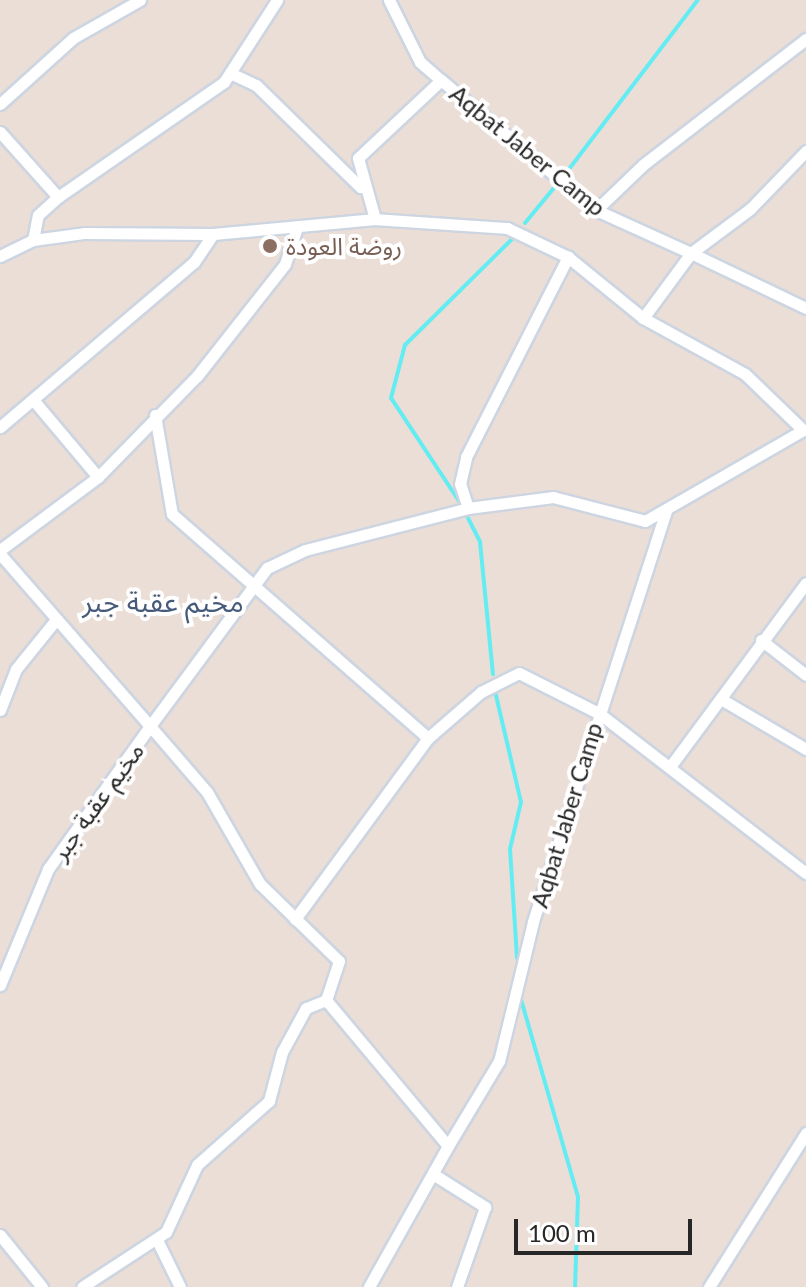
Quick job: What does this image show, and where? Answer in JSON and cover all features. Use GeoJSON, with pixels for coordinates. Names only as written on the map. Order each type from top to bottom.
{"type":"FeatureCollection","features":[{"type":"Feature","properties":{"kind":"street"},"geometry":{"type":"LineString","coordinates":[[0,104],[73,38],[140,0]]}},
{"type":"Feature","properties":{"kind":"street"},"geometry":{"type":"LineString","coordinates":[[33,240],[38,215],[58,197],[230,73],[244,40],[277,0]]}},
{"type":"Feature","properties":{"kind":"street"},"geometry":{"type":"LineString","coordinates":[[389,0],[420,62],[441,80]]}},
{"type":"Feature","properties":{"kind":"street"},"geometry":{"type":"LineString","coordinates":[[596,210],[644,164],[806,39]]}},
{"type":"Feature","properties":{"kind":"street"},"geometry":{"type":"LineString","coordinates":[[230,73],[256,85],[361,188]]}},
{"type":"Feature","properties":{"kind":"street","name":"Aqbat Jaber Camp"},"geometry":{"type":"LineString","coordinates":[[375,219],[361,188],[358,158],[441,80],[596,210],[806,308]]}},
{"type":"Feature","properties":{"kind":"street"},"geometry":{"type":"LineString","coordinates":[[0,132],[58,197]]}},
{"type":"Feature","properties":{"kind":"street"},"geometry":{"type":"LineString","coordinates":[[643,318],[691,253],[750,209],[806,151]]}},
{"type":"Feature","properties":{"kind":"street"},"geometry":{"type":"LineString","coordinates":[[0,256],[33,240],[116,231],[213,234],[296,230],[375,219],[507,228],[568,257],[643,318],[745,374],[805,431],[666,511],[638,521],[553,497],[468,508],[305,550],[251,581],[150,726],[54,622],[0,552],[98,477],[155,415],[197,376],[285,264],[296,230]]}},
{"type":"Feature","properties":{"kind":"street"},"geometry":{"type":"LineString","coordinates":[[0,427],[35,402],[194,262],[213,234]]}},
{"type":"Feature","properties":{"kind":"street"},"geometry":{"type":"LineString","coordinates":[[468,508],[460,484],[466,457],[568,257]]}},
{"type":"Feature","properties":{"kind":"street"},"geometry":{"type":"LineString","coordinates":[[35,402],[98,477]]}},
{"type":"Feature","properties":{"kind":"street"},"geometry":{"type":"LineString","coordinates":[[155,415],[167,506],[428,738],[295,919]]}},
{"type":"Feature","properties":{"kind":"street"},"geometry":{"type":"LineString","coordinates":[[666,511],[600,714],[672,764],[806,873]]}},
{"type":"Feature","properties":{"kind":"street"},"geometry":{"type":"LineString","coordinates":[[638,521],[652,548]]}},
{"type":"Feature","properties":{"kind":"street"},"geometry":{"type":"LineString","coordinates":[[672,764],[806,583]]}},
{"type":"Feature","properties":{"kind":"street"},"geometry":{"type":"LineString","coordinates":[[0,710],[16,669],[54,622]]}},
{"type":"Feature","properties":{"kind":"street"},"geometry":{"type":"LineString","coordinates":[[761,640],[806,675]]}},
{"type":"Feature","properties":{"kind":"street","name":"Aqbat Jaber Camp"},"geometry":{"type":"LineString","coordinates":[[369,1287],[499,1061],[533,922],[600,714],[519,673],[481,692],[428,738]]}},
{"type":"Feature","properties":{"kind":"street"},"geometry":{"type":"LineString","coordinates":[[721,699],[806,749]]}},
{"type":"Feature","properties":{"kind":"street","name":"مخيم عقبة جبر"},"geometry":{"type":"LineString","coordinates":[[0,985],[5,958],[62,846],[150,726],[207,792],[260,884],[337,955],[326,1000]]}},
{"type":"Feature","properties":{"kind":"street"},"geometry":{"type":"LineString","coordinates":[[82,1287],[158,1242],[197,1165],[269,1101],[282,1052],[306,1008],[326,1000],[448,1146]]}},
{"type":"Feature","properties":{"kind":"street"},"geometry":{"type":"LineString","coordinates":[[709,1287],[806,1133]]}},
{"type":"Feature","properties":{"kind":"street"},"geometry":{"type":"LineString","coordinates":[[433,1174],[485,1207],[457,1287]]}},
{"type":"Feature","properties":{"kind":"street"},"geometry":{"type":"LineString","coordinates":[[0,1235],[42,1287]]}},
{"type":"Feature","properties":{"kind":"street"},"geometry":{"type":"LineString","coordinates":[[158,1242],[180,1287]]}},
{"type":"Feature","properties":{"kind":"waterway"},"geometry":{"type":"LineString","coordinates":[[566,173],[698,0]]}},
{"type":"Feature","properties":{"kind":"waterway"},"geometry":{"type":"LineString","coordinates":[[525,223],[554,188]]}},
{"type":"Feature","properties":{"kind":"waterway"},"geometry":{"type":"LineString","coordinates":[[459,501],[391,398],[405,345],[512,239]]}},
{"type":"Feature","properties":{"kind":"waterway"},"geometry":{"type":"LineString","coordinates":[[468,518],[480,542],[493,674]]}},
{"type":"Feature","properties":{"kind":"waterway"},"geometry":{"type":"LineString","coordinates":[[494,687],[521,802],[510,849],[517,958]]}},
{"type":"Feature","properties":{"kind":"waterway"},"geometry":{"type":"LineString","coordinates":[[520,996],[578,1197],[575,1287]]}},
{"type":"Feature","properties":{"kind":"place","name":"روضة العودة"},"geometry":{"type":"Point","coordinates":[270,246]}},
{"type":"Feature","properties":{"kind":"district","name":"مخيم عقبة جبر"},"geometry":{"type":"Point","coordinates":[163,601]}}]}
